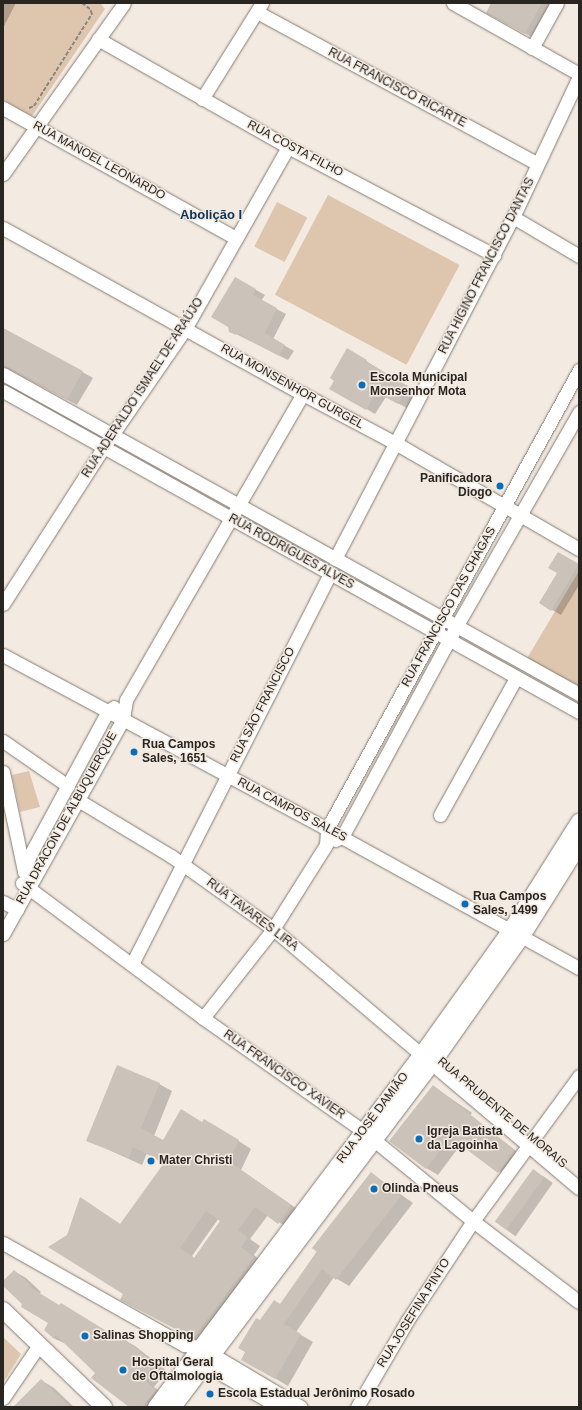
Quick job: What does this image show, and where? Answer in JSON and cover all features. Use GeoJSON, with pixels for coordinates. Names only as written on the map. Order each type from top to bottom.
{"type":"FeatureCollection","features":[{"type":"Feature","properties":{"kind":"street"},"geometry":{"type":"LineString","coordinates":[[453,3],[579,74]]}},
{"type":"Feature","properties":{"kind":"street"},"geometry":{"type":"LineString","coordinates":[[532,48],[557,3]]}},
{"type":"Feature","properties":{"kind":"street"},"geometry":{"type":"LineString","coordinates":[[3,174],[121,4]]}},
{"type":"Feature","properties":{"kind":"street"},"geometry":{"type":"LineString","coordinates":[[202,99],[259,8]]}},
{"type":"Feature","properties":{"kind":"street","name":"RUA FRANCISCO RICARTE"},"geometry":{"type":"LineString","coordinates":[[259,8],[538,164]]}},
{"type":"Feature","properties":{"kind":"street","name":"RUA COSTA FILHO"},"geometry":{"type":"LineString","coordinates":[[98,39],[202,99],[288,146],[494,255]]}},
{"type":"Feature","properties":{"kind":"street","name":"RUA HIGINO FRANCISCO DANTAS"},"geometry":{"type":"LineString","coordinates":[[335,559],[397,444],[494,255],[579,77]]}},
{"type":"Feature","properties":{"kind":"street","name":"RUA MANOEL LEONARDO"},"geometry":{"type":"LineString","coordinates":[[3,108],[236,238]]}},
{"type":"Feature","properties":{"kind":"street","name":"RUA ADERALDO ISMAEL DE ARAÚJO"},"geometry":{"type":"LineString","coordinates":[[3,604],[103,448],[185,328],[288,146]]}},
{"type":"Feature","properties":{"kind":"street"},"geometry":{"type":"LineString","coordinates":[[513,217],[579,256]]}},
{"type":"Feature","properties":{"kind":"street","name":"RUA MONSENHOR GURGEL"},"geometry":{"type":"LineString","coordinates":[[3,228],[303,394],[397,444],[504,508],[579,549]]}},
{"type":"Feature","properties":{"kind":"street","name":"RUA FRANCISCO DAS CHAGAS"},"geometry":{"type":"LineString","coordinates":[[203,1018],[273,929],[326,845],[327,828],[579,370]]}},
{"type":"Feature","properties":{"kind":"street","name":"RUA RODRIGUES ALVES"},"geometry":{"type":"LineString","coordinates":[[3,374],[112,436],[579,694]]}},
{"type":"Feature","properties":{"kind":"street","name":"RUA RODRIGUES ALVES"},"geometry":{"type":"LineString","coordinates":[[3,391],[579,712]]}},
{"type":"Feature","properties":{"kind":"street","name":"RUA DRACON DE ALBUQUERQUE"},"geometry":{"type":"LineString","coordinates":[[25,881],[78,800],[123,719],[126,700],[303,394]]}},
{"type":"Feature","properties":{"kind":"street","name":"RUA FRANCISCO DAS CHAGAS"},"geometry":{"type":"LineString","coordinates":[[342,837],[456,627],[520,516],[575,429],[579,412]]}},
{"type":"Feature","properties":{"kind":"street"},"geometry":{"type":"LineString","coordinates":[[554,416],[575,429]]}},
{"type":"Feature","properties":{"kind":"street","name":"RUA SÃO FRANCISCO"},"geometry":{"type":"LineString","coordinates":[[132,964],[330,574]]}},
{"type":"Feature","properties":{"kind":"street","name":"RUA CAMPOS SALES"},"geometry":{"type":"LineString","coordinates":[[3,655],[327,828],[579,968]]}},
{"type":"Feature","properties":{"kind":"street"},"geometry":{"type":"LineString","coordinates":[[440,815],[516,678]]}},
{"type":"Feature","properties":{"kind":"street","name":"RUA DRACON DE ALBUQUERQUE"},"geometry":{"type":"LineString","coordinates":[[25,881],[30,855],[108,711],[126,700]]}},
{"type":"Feature","properties":{"kind":"street"},"geometry":{"type":"LineString","coordinates":[[3,741],[68,786]]}},
{"type":"Feature","properties":{"kind":"street"},"geometry":{"type":"LineString","coordinates":[[3,772],[25,881],[19,906],[3,902]]}},
{"type":"Feature","properties":{"kind":"street","name":"RUA TAVARES LIRA"},"geometry":{"type":"LineString","coordinates":[[78,800],[182,864],[273,929],[425,1055]]}},
{"type":"Feature","properties":{"kind":"street","name":"RUA JOSÉ DAMIÃO"},"geometry":{"type":"LineString","coordinates":[[517,933],[579,822]]}},
{"type":"Feature","properties":{"kind":"street"},"geometry":{"type":"LineString","coordinates":[[326,845],[342,837]]}},
{"type":"Feature","properties":{"kind":"street","name":"RUA JOSÉ DAMIÃO"},"geometry":{"type":"LineString","coordinates":[[156,1407],[369,1135],[425,1055],[517,933],[579,845]]}},
{"type":"Feature","properties":{"kind":"street","name":"RUA FRANCISCO XAVIER"},"geometry":{"type":"LineString","coordinates":[[25,881],[203,1018],[369,1135],[473,1221],[579,1302]]}},
{"type":"Feature","properties":{"kind":"street","name":"RUA DRACON DE ALBUQUERQUE"},"geometry":{"type":"LineString","coordinates":[[3,934],[19,906]]}},
{"type":"Feature","properties":{"kind":"street","name":"RUA PRUDENTE DE MORAIS"},"geometry":{"type":"LineString","coordinates":[[425,1055],[532,1143],[579,1188]]}},
{"type":"Feature","properties":{"kind":"street","name":"RUA JOSEFINA PINTO"},"geometry":{"type":"LineString","coordinates":[[357,1407],[407,1321],[473,1221],[532,1143],[579,1076]]}},
{"type":"Feature","properties":{"kind":"street","name":"RUA PRUDENTE DE MORAIS"},"geometry":{"type":"LineString","coordinates":[[532,1143],[579,1176]]}},
{"type":"Feature","properties":{"kind":"street"},"geometry":{"type":"LineString","coordinates":[[3,1243],[199,1354],[301,1407]]}},
{"type":"Feature","properties":{"kind":"street"},"geometry":{"type":"LineString","coordinates":[[3,1310],[104,1407]]}},
{"type":"Feature","properties":{"kind":"street"},"geometry":{"type":"LineString","coordinates":[[3,1398],[39,1344]]}},
{"type":"Feature","properties":{"kind":"street"},"geometry":{"type":"LineString","coordinates":[[199,1354],[279,1407]]}},
{"type":"Feature","properties":{"kind":"street","name":"RUA JOSÉ DAMIÃO"},"geometry":{"type":"LineString","coordinates":[[173,1407],[199,1354]]}},
{"type":"Feature","properties":{"kind":"path"},"geometry":{"type":"LineString","coordinates":[[26,108],[34,106],[92,14],[90,9],[82,3]]}},
{"type":"Feature","properties":{"kind":"shaded area"},"geometry":{"type":"Polygon","coordinates":[[[3,3],[100,3],[105,9],[32,116],[3,100],[3,3]]]}},
{"type":"Feature","properties":{"kind":"shaded area"},"geometry":{"type":"Polygon","coordinates":[[[328,195],[460,265],[407,365],[275,295],[328,195]]]}},
{"type":"Feature","properties":{"kind":"shaded area"},"geometry":{"type":"Polygon","coordinates":[[[277,202],[307,217],[285,262],[254,247],[277,202]]]}},
{"type":"Feature","properties":{"kind":"shaded area"},"geometry":{"type":"Polygon","coordinates":[[[579,571],[579,690],[526,660],[579,571]]]}},
{"type":"Feature","properties":{"kind":"shaded area"},"geometry":{"type":"Polygon","coordinates":[[[29,771],[40,807],[20,812],[12,775],[29,771]]]}},
{"type":"Feature","properties":{"kind":"shaded area"},"geometry":{"type":"Polygon","coordinates":[[[3,1337],[21,1354],[3,1383],[3,1337]]]}},
{"type":"Feature","properties":{"kind":"building"},"geometry":{"type":"Polygon","coordinates":[[[491,3],[542,3],[525,34],[486,13],[491,3]]]}},
{"type":"Feature","properties":{"kind":"building"},"geometry":{"type":"Polygon","coordinates":[[[235,277],[256,289],[253,295],[277,308],[265,333],[285,345],[279,356],[237,333],[236,335],[229,332],[228,327],[211,317],[235,277]]]}},
{"type":"Feature","properties":{"kind":"building"},"geometry":{"type":"Polygon","coordinates":[[[3,328],[83,371],[67,400],[3,366],[3,328]]]}},
{"type":"Feature","properties":{"kind":"building"},"geometry":{"type":"Polygon","coordinates":[[[347,348],[367,360],[366,362],[408,386],[398,404],[376,392],[366,410],[329,389],[334,381],[330,378],[347,348]]]}},
{"type":"Feature","properties":{"kind":"building"},"geometry":{"type":"Polygon","coordinates":[[[558,552],[579,564],[551,611],[539,603],[557,573],[548,568],[558,552]]]}},
{"type":"Feature","properties":{"kind":"building"},"geometry":{"type":"Polygon","coordinates":[[[117,1065],[160,1083],[141,1128],[163,1140],[181,1109],[202,1122],[204,1119],[239,1140],[229,1161],[291,1205],[278,1224],[255,1207],[238,1230],[248,1238],[241,1247],[254,1257],[193,1338],[120,1300],[123,1294],[48,1247],[67,1235],[80,1197],[120,1224],[164,1163],[133,1147],[129,1158],[86,1141],[117,1065]],[[206,1211],[180,1248],[194,1258],[220,1221],[206,1211]]]}},
{"type":"Feature","properties":{"kind":"building"},"geometry":{"type":"Polygon","coordinates":[[[433,1085],[515,1150],[498,1173],[450,1137],[426,1169],[389,1141],[433,1085]]]}},
{"type":"Feature","properties":{"kind":"building"},"geometry":{"type":"Polygon","coordinates":[[[533,1169],[544,1177],[506,1230],[495,1222],[533,1169]]]}},
{"type":"Feature","properties":{"kind":"building"},"geometry":{"type":"Polygon","coordinates":[[[371,1172],[401,1196],[336,1280],[322,1269],[284,1324],[301,1334],[275,1379],[241,1360],[245,1352],[238,1348],[256,1318],[260,1320],[274,1300],[280,1304],[317,1252],[312,1248],[371,1172]]]}},
{"type":"Feature","properties":{"kind":"building"},"geometry":{"type":"Polygon","coordinates":[[[14,1270],[30,1285],[28,1286],[59,1305],[61,1303],[121,1340],[123,1338],[155,1363],[143,1379],[156,1390],[142,1407],[129,1407],[91,1378],[95,1373],[56,1335],[53,1338],[44,1330],[48,1323],[21,1307],[22,1304],[3,1286],[3,1281],[14,1270]]]}},
{"type":"Feature","properties":{"kind":"building"},"geometry":{"type":"Polygon","coordinates":[[[41,1379],[70,1407],[13,1407],[41,1379]]]}},
{"type":"Feature","properties":{"kind":"place","name":"Escola Municipal Monsenhor Mota"},"geometry":{"type":"Point","coordinates":[362,385]}},
{"type":"Feature","properties":{"kind":"place","name":"Panificadora Diogo"},"geometry":{"type":"Point","coordinates":[500,486]}},
{"type":"Feature","properties":{"kind":"place","name":"Rua Campos Sales, 1651"},"geometry":{"type":"Point","coordinates":[134,752]}},
{"type":"Feature","properties":{"kind":"place","name":"Rua Campos Sales, 1499"},"geometry":{"type":"Point","coordinates":[465,904]}},
{"type":"Feature","properties":{"kind":"place","name":"Igreja Batista da Lagoinha"},"geometry":{"type":"Point","coordinates":[419,1139]}},
{"type":"Feature","properties":{"kind":"place","name":"Mater Christi"},"geometry":{"type":"Point","coordinates":[151,1161]}},
{"type":"Feature","properties":{"kind":"place","name":"Olinda Pneus"},"geometry":{"type":"Point","coordinates":[374,1189]}},
{"type":"Feature","properties":{"kind":"place","name":"Salinas Shopping"},"geometry":{"type":"Point","coordinates":[85,1336]}},
{"type":"Feature","properties":{"kind":"place","name":"Hospital Geral de Oftalmologia"},"geometry":{"type":"Point","coordinates":[123,1370]}},
{"type":"Feature","properties":{"kind":"place","name":"Escola Estadual Jerônimo Rosado"},"geometry":{"type":"Point","coordinates":[210,1394]}},
{"type":"Feature","properties":{"kind":"district","name":"Abolição I"},"geometry":{"type":"Point","coordinates":[211,215]}}]}
